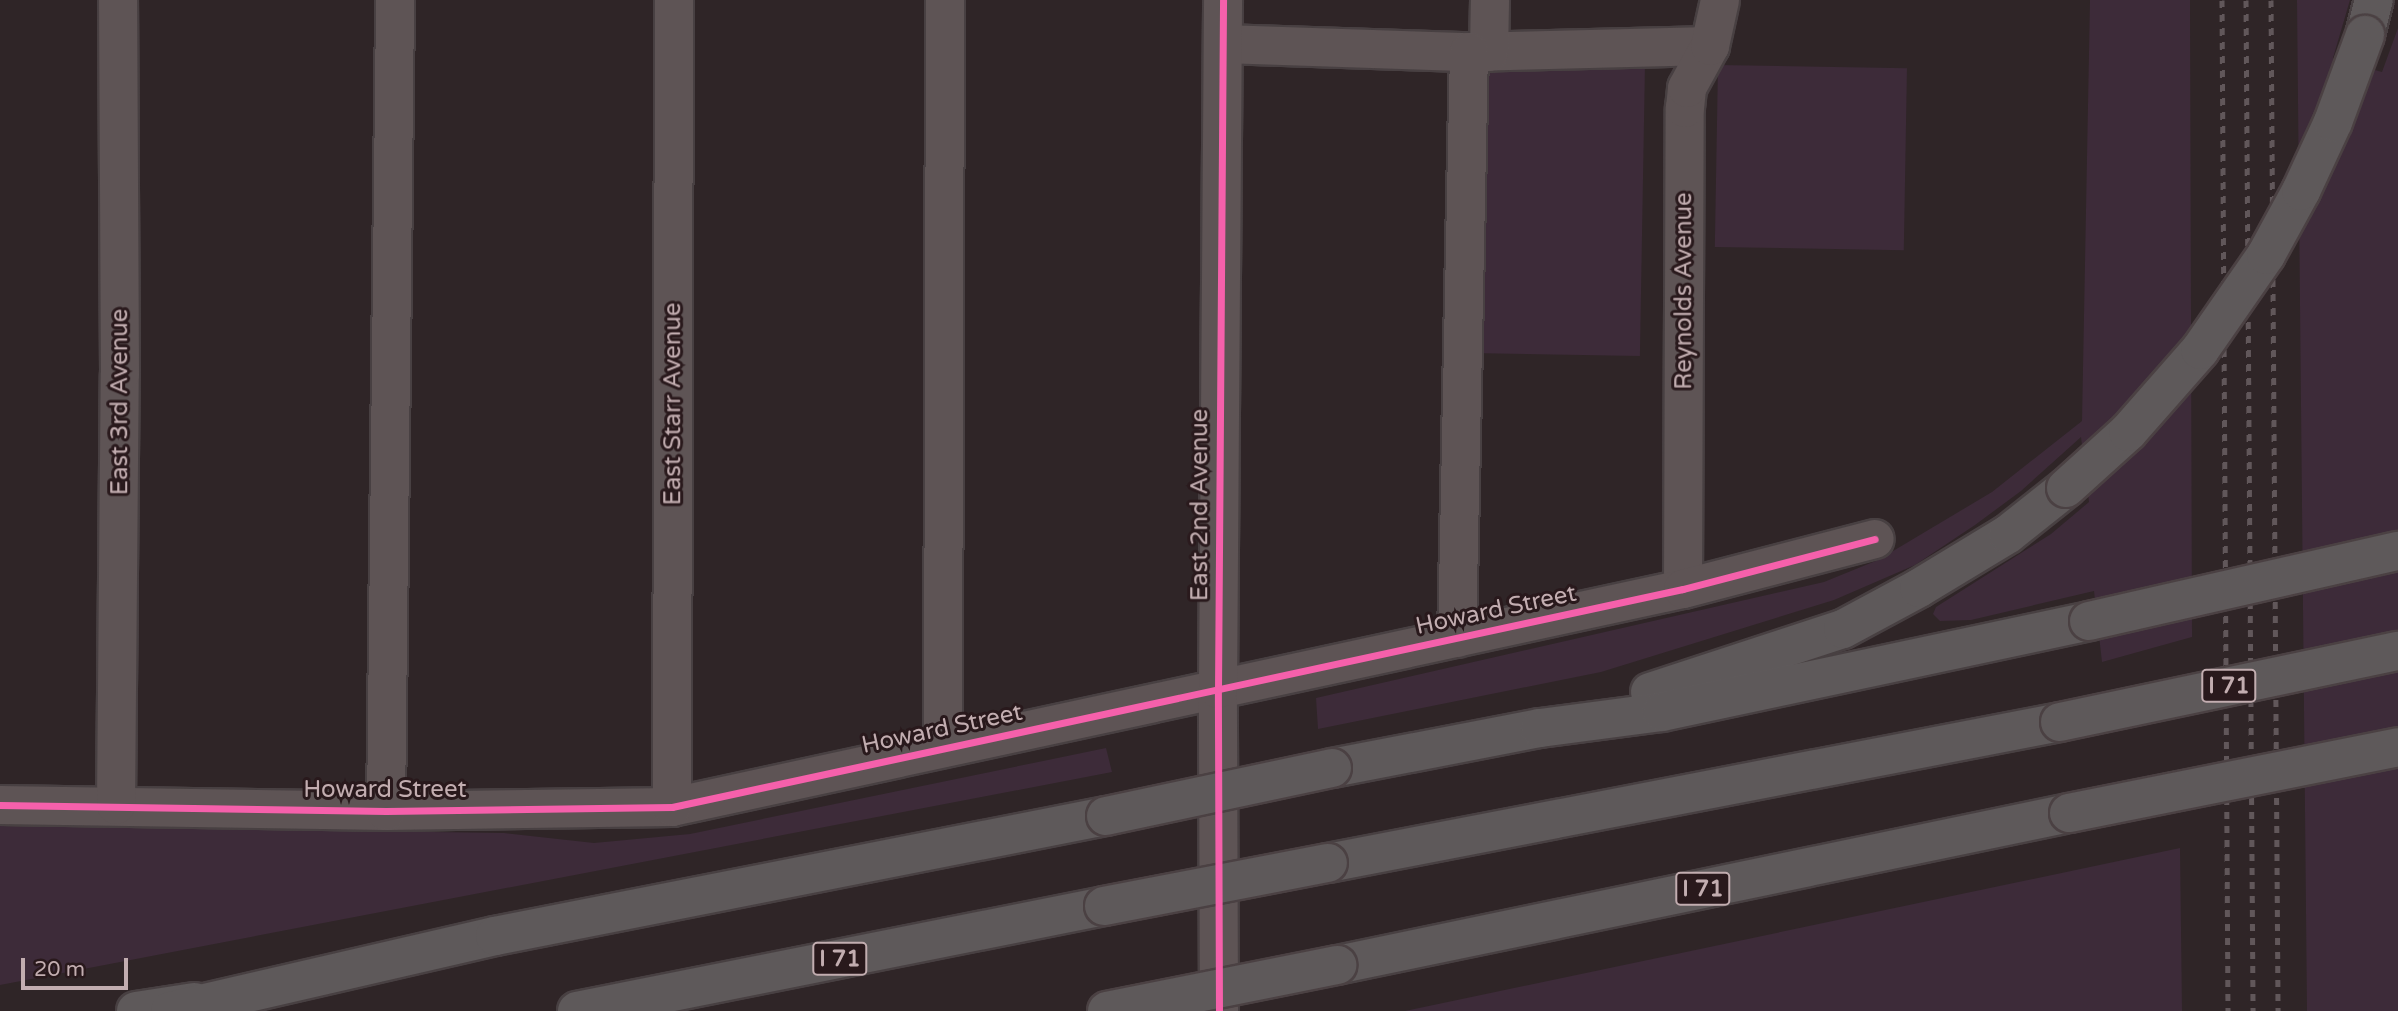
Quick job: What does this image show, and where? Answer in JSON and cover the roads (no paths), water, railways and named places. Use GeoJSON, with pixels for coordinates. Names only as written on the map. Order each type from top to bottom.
{"type":"FeatureCollection","features":[{"type":"Feature","properties":{"kind":"highway"},"geometry":{"type":"LineString","coordinates":[[1540,728],[1843,629],[1919,589],[1997,541],[2066,488],[2128,432],[2200,350],[2266,256],[2301,191],[2333,122],[2370,18]]}},
{"type":"Feature","properties":{"kind":"highway"},"geometry":{"type":"LineString","coordinates":[[170,1011],[495,936],[1106,816],[1332,768],[1540,728],[1662,712],[2089,621],[2398,551]]}},
{"type":"Feature","properties":{"kind":"highway","name":"I 71"},"geometry":{"type":"LineString","coordinates":[[577,1011],[1104,906],[2060,722],[2398,650]]}},
{"type":"Feature","properties":{"kind":"highway","name":"I 71"},"geometry":{"type":"LineString","coordinates":[[1107,1011],[2398,747]]}},
{"type":"Feature","properties":{"kind":"highway"},"geometry":{"type":"LineString","coordinates":[[136,1011],[216,999]]}},
{"type":"Feature","properties":{"kind":"street","name":"East 3rd Avenue"},"geometry":{"type":"LineString","coordinates":[[116,805],[120,387],[118,0]]}},
{"type":"Feature","properties":{"kind":"street"},"geometry":{"type":"LineString","coordinates":[[386,811],[395,0]]}},
{"type":"Feature","properties":{"kind":"street","name":"East Starr Avenue"},"geometry":{"type":"LineString","coordinates":[[672,807],[674,0]]}},
{"type":"Feature","properties":{"kind":"street"},"geometry":{"type":"LineString","coordinates":[[943,748],[944,0]]}},
{"type":"Feature","properties":{"kind":"street","name":"East 2nd Avenue"},"geometry":{"type":"LineString","coordinates":[[1219,1011],[1218,689],[1223,0]]}},
{"type":"Feature","properties":{"kind":"street"},"geometry":{"type":"LineString","coordinates":[[1457,638],[1479,52],[1490,0]]}},
{"type":"Feature","properties":{"kind":"street","name":"Reynolds Avenue"},"geometry":{"type":"LineString","coordinates":[[1683,589],[1686,88],[1710,46],[1720,0]]}},
{"type":"Feature","properties":{"kind":"street"},"geometry":{"type":"LineString","coordinates":[[1223,44],[1479,52],[1710,46]]}},
{"type":"Feature","properties":{"kind":"street","name":"Howard Street"},"geometry":{"type":"LineString","coordinates":[[0,804],[386,811],[672,807],[1683,589],[1875,539]]}},
{"type":"Feature","properties":{"kind":"railway"},"geometry":{"type":"LineString","coordinates":[[2222,0],[2228,1011]]}},
{"type":"Feature","properties":{"kind":"railway"},"geometry":{"type":"LineString","coordinates":[[2246,0],[2253,1011]]}},
{"type":"Feature","properties":{"kind":"railway"},"geometry":{"type":"LineString","coordinates":[[2271,0],[2278,1011]]}}]}
